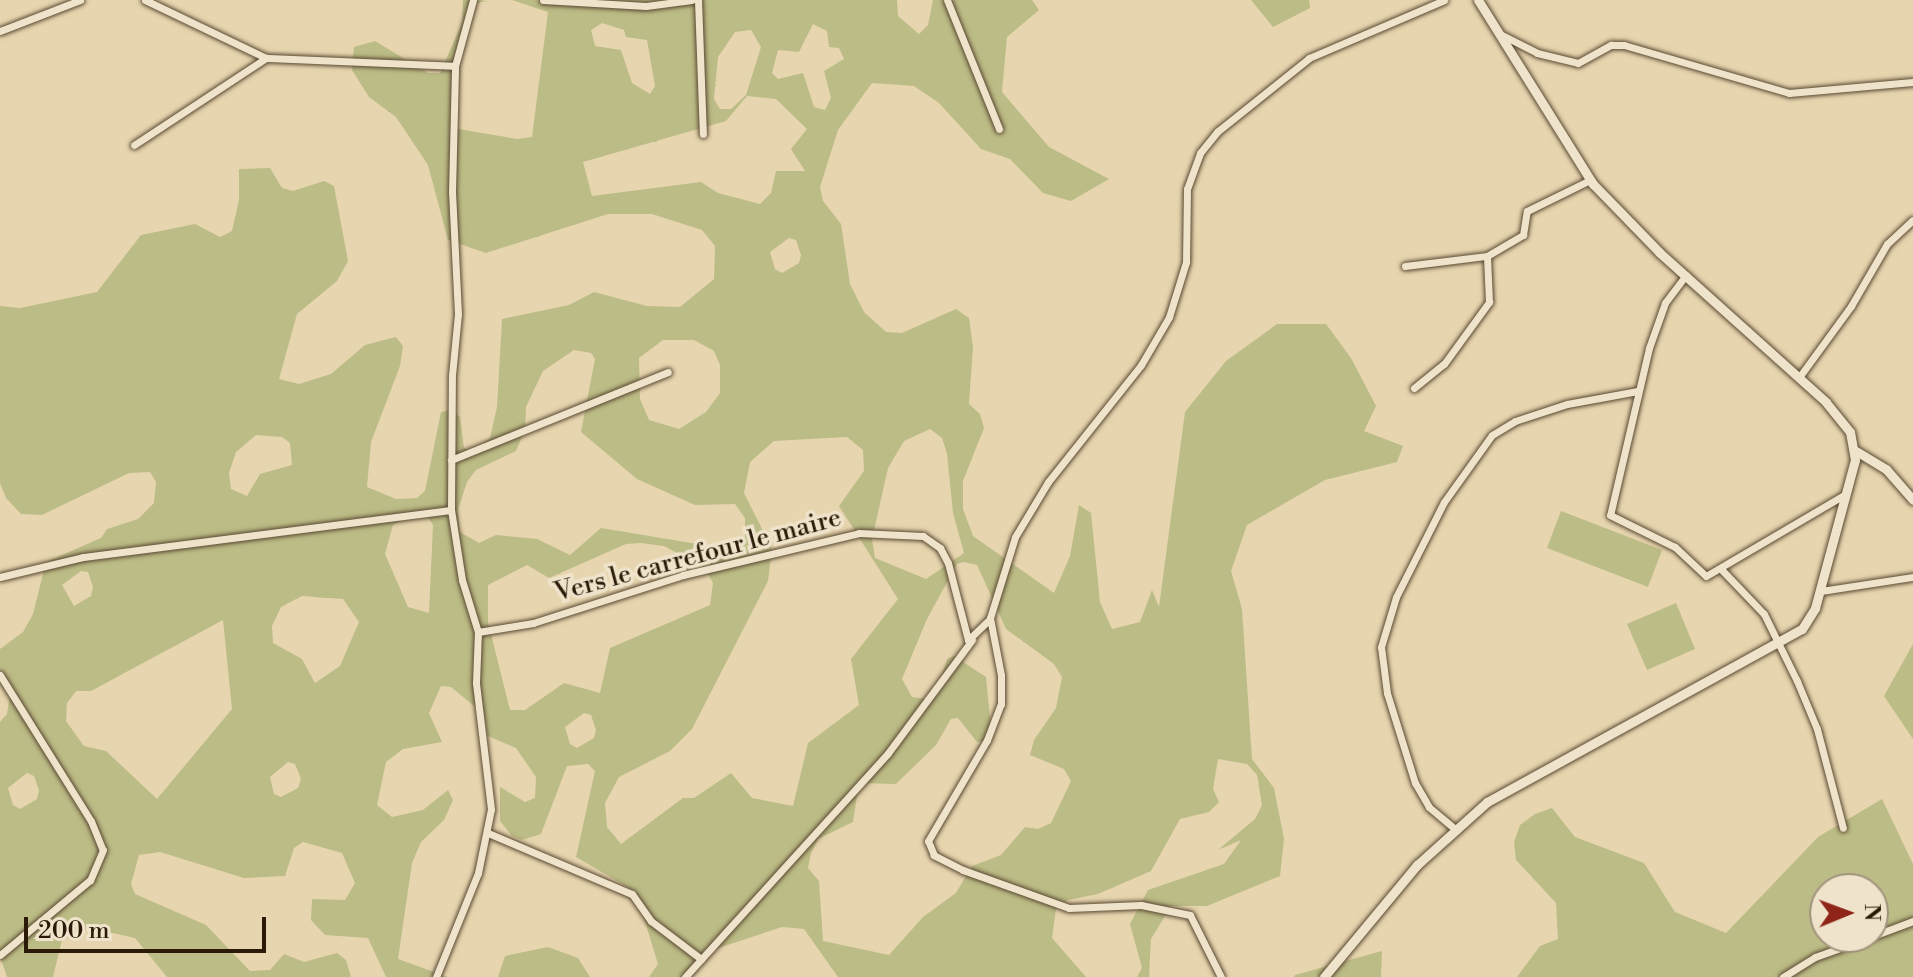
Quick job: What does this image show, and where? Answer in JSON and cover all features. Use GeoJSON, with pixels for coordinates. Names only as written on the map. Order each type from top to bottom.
{"type":"FeatureCollection","features":[{"type":"Feature","properties":{"kind":"street"},"geometry":{"type":"LineString","coordinates":[[0,31],[80,0]]}},
{"type":"Feature","properties":{"kind":"street"},"geometry":{"type":"LineString","coordinates":[[145,0],[266,58],[455,66]]}},
{"type":"Feature","properties":{"kind":"street"},"geometry":{"type":"LineString","coordinates":[[436,977],[488,833],[491,792],[476,683],[478,632],[462,580],[451,510],[458,314],[452,192],[455,66],[473,0]]}},
{"type":"Feature","properties":{"kind":"street"},"geometry":{"type":"LineString","coordinates":[[543,0],[646,6],[692,0]]}},
{"type":"Feature","properties":{"kind":"street"},"geometry":{"type":"LineString","coordinates":[[698,0],[703,134]]}},
{"type":"Feature","properties":{"kind":"street"},"geometry":{"type":"LineString","coordinates":[[947,0],[999,129]]}},
{"type":"Feature","properties":{"kind":"street"},"geometry":{"type":"LineString","coordinates":[[685,977],[888,753],[990,618],[1015,537],[1141,365],[1169,317],[1186,262],[1187,189],[1200,153],[1218,131],[1309,58],[1444,0]]}},
{"type":"Feature","properties":{"kind":"street"},"geometry":{"type":"LineString","coordinates":[[1478,0],[1502,35],[1545,113],[1590,180],[1686,275],[1800,376],[1841,419],[1856,451],[1886,469],[1913,500]]}},
{"type":"Feature","properties":{"kind":"street"},"geometry":{"type":"LineString","coordinates":[[1502,35],[1537,53],[1578,63],[1611,45],[1624,45],[1789,93],[1913,82]]}},
{"type":"Feature","properties":{"kind":"street"},"geometry":{"type":"LineString","coordinates":[[134,145],[266,58]]}},
{"type":"Feature","properties":{"kind":"street"},"geometry":{"type":"LineString","coordinates":[[1405,266],[1487,256],[1523,235],[1527,211],[1590,180]]}},
{"type":"Feature","properties":{"kind":"street"},"geometry":{"type":"LineString","coordinates":[[1800,376],[1851,306],[1887,244],[1913,220]]}},
{"type":"Feature","properties":{"kind":"street"},"geometry":{"type":"LineString","coordinates":[[1414,388],[1444,364],[1489,302],[1487,256]]}},
{"type":"Feature","properties":{"kind":"street"},"geometry":{"type":"LineString","coordinates":[[1686,275],[1661,312],[1638,391],[1609,502],[1615,521],[1675,547],[1706,576],[1846,494]]}},
{"type":"Feature","properties":{"kind":"street"},"geometry":{"type":"LineString","coordinates":[[451,460],[668,372]]}},
{"type":"Feature","properties":{"kind":"street"},"geometry":{"type":"LineString","coordinates":[[1455,829],[1429,807],[1415,783],[1387,693],[1381,647],[1396,597],[1444,502],[1492,435],[1515,421],[1567,404],[1638,391]]}},
{"type":"Feature","properties":{"kind":"street"},"geometry":{"type":"LineString","coordinates":[[1324,977],[1401,882],[1455,829],[1529,776],[1779,646],[1808,621],[1821,591],[1856,451]]}},
{"type":"Feature","properties":{"kind":"street"},"geometry":{"type":"LineString","coordinates":[[0,577],[83,557],[451,510]]}},
{"type":"Feature","properties":{"kind":"street","name":"Vers le carrefour le maire"},"geometry":{"type":"LineString","coordinates":[[478,632],[533,623],[824,538],[893,532],[923,536],[940,548],[965,637],[972,640]]}},
{"type":"Feature","properties":{"kind":"street"},"geometry":{"type":"LineString","coordinates":[[1721,569],[1753,599],[1779,646],[1817,729],[1843,828]]}},
{"type":"Feature","properties":{"kind":"street"},"geometry":{"type":"LineString","coordinates":[[1821,591],[1913,577]]}},
{"type":"Feature","properties":{"kind":"street"},"geometry":{"type":"LineString","coordinates":[[990,618],[1001,704],[987,740],[932,831],[928,848],[963,870],[1069,908],[1141,905],[1190,915],[1221,977]]}},
{"type":"Feature","properties":{"kind":"street"},"geometry":{"type":"LineString","coordinates":[[0,675],[91,821],[103,850],[90,880],[0,955]]}},
{"type":"Feature","properties":{"kind":"street"},"geometry":{"type":"LineString","coordinates":[[488,833],[632,894],[651,921],[701,959]]}},
{"type":"Feature","properties":{"kind":"street"},"geometry":{"type":"LineString","coordinates":[[1889,930],[1913,921]]}},
{"type":"Feature","properties":{"kind":"street"},"geometry":{"type":"LineString","coordinates":[[1783,977],[1826,953]]}},
{"type":"Feature","properties":{"kind":"green space"},"geometry":{"type":"Polygon","coordinates":[[[463,0],[485,0],[476,4],[455,78],[453,128],[517,139],[532,137],[548,12],[512,0],[897,0],[898,16],[919,34],[928,25],[933,0],[1032,0],[1039,10],[1007,37],[1002,92],[1049,147],[1109,179],[1071,201],[1043,193],[1010,159],[981,149],[939,103],[914,86],[872,83],[838,130],[820,187],[823,201],[841,224],[850,284],[864,312],[886,332],[902,333],[956,309],[969,318],[973,347],[969,404],[980,414],[984,428],[963,481],[963,509],[973,536],[1054,593],[1070,556],[1079,505],[1091,513],[1100,602],[1112,629],[1140,622],[1152,590],[1159,607],[1185,412],[1226,361],[1277,324],[1326,324],[1351,358],[1376,406],[1364,431],[1403,446],[1397,462],[1325,480],[1247,525],[1231,571],[1242,609],[1252,759],[1274,788],[1284,839],[1280,876],[1207,906],[1171,906],[1151,939],[1149,977],[1137,977],[1142,968],[1130,924],[1148,890],[1224,864],[1241,840],[1218,850],[1255,819],[1262,805],[1257,775],[1247,764],[1218,759],[1213,789],[1219,802],[1209,812],[1180,819],[1151,871],[1098,894],[1068,900],[1056,909],[1052,938],[1086,977],[838,977],[804,929],[782,927],[700,954],[683,977],[649,977],[658,964],[636,892],[576,857],[595,771],[588,764],[567,766],[541,834],[522,840],[512,836],[500,821],[500,787],[525,802],[535,798],[536,777],[516,748],[488,736],[484,714],[451,687],[441,686],[429,713],[442,742],[403,749],[386,762],[377,805],[392,817],[423,810],[448,790],[453,800],[444,820],[421,842],[412,863],[398,959],[448,977],[386,977],[368,938],[325,935],[311,920],[312,899],[345,900],[355,883],[342,853],[303,842],[294,848],[285,876],[244,878],[160,852],[139,855],[131,884],[135,894],[206,925],[250,971],[270,970],[284,954],[304,962],[337,953],[346,960],[351,977],[167,977],[135,938],[90,928],[62,940],[53,977],[7,977],[0,956],[0,722],[7,714],[10,695],[0,681],[0,649],[23,632],[33,614],[46,562],[101,538],[107,529],[138,519],[154,503],[156,482],[150,472],[129,473],[42,515],[21,514],[6,498],[0,483],[0,306],[20,308],[97,292],[141,235],[195,224],[220,237],[232,231],[239,200],[239,169],[270,168],[282,188],[293,191],[324,181],[334,186],[348,261],[337,281],[297,314],[279,379],[299,384],[331,374],[365,345],[396,337],[403,346],[400,366],[371,442],[367,487],[396,499],[417,498],[425,491],[441,412],[451,410],[460,417],[464,448],[473,452],[490,438],[497,407],[502,319],[569,305],[594,292],[647,306],[680,307],[714,279],[715,246],[702,230],[652,214],[608,214],[486,253],[448,240],[428,165],[396,117],[369,97],[352,70],[354,47],[375,41],[428,73],[440,73],[462,23],[463,0]],[[602,23],[591,30],[595,46],[621,50],[632,83],[650,94],[655,86],[647,40],[626,37],[624,30],[602,23]],[[813,24],[799,52],[778,50],[772,73],[778,79],[803,73],[814,107],[825,110],[831,98],[824,71],[844,59],[839,48],[829,47],[827,31],[813,24]],[[751,30],[735,32],[718,57],[714,99],[720,109],[731,109],[746,95],[761,47],[751,30]],[[747,96],[726,121],[583,162],[592,196],[701,182],[718,193],[760,204],[771,193],[776,171],[805,171],[791,149],[807,129],[776,99],[747,96]],[[789,238],[770,252],[775,269],[782,273],[799,263],[801,255],[796,240],[789,238]],[[663,340],[639,358],[640,399],[649,420],[679,429],[706,412],[720,393],[720,365],[714,351],[694,340],[663,340]],[[574,350],[543,371],[526,407],[525,430],[516,451],[476,470],[467,482],[458,510],[460,532],[479,543],[496,535],[537,539],[570,555],[601,528],[733,550],[745,541],[745,518],[735,504],[695,505],[637,479],[581,432],[595,359],[591,353],[574,350]],[[930,429],[904,441],[888,468],[872,539],[875,558],[926,579],[964,553],[953,513],[947,454],[942,438],[930,429]],[[256,435],[236,452],[229,473],[231,489],[247,496],[260,474],[292,465],[290,443],[282,437],[256,435]],[[847,437],[774,441],[750,462],[744,493],[772,549],[768,581],[692,729],[670,751],[619,777],[605,803],[607,827],[621,844],[683,798],[694,798],[731,773],[752,798],[793,806],[808,743],[859,705],[851,659],[898,599],[839,506],[864,471],[863,450],[847,437]],[[411,515],[393,525],[385,554],[408,607],[429,613],[433,525],[427,516],[411,515]],[[626,544],[549,578],[527,565],[488,585],[488,622],[510,710],[525,710],[564,683],[600,693],[610,648],[710,605],[713,583],[705,568],[664,546],[626,544]],[[957,564],[927,619],[902,679],[912,697],[927,699],[938,688],[947,659],[954,656],[986,677],[991,728],[985,741],[977,742],[958,718],[951,719],[936,745],[896,784],[859,783],[853,822],[818,839],[811,853],[808,868],[819,881],[823,941],[889,955],[923,917],[956,893],[972,866],[1001,855],[1025,827],[1038,829],[1051,823],[1071,781],[1064,769],[1030,755],[1034,740],[1056,708],[1062,677],[1054,664],[1006,629],[977,565],[957,564]],[[81,571],[62,585],[74,606],[91,596],[93,587],[88,572],[81,571]],[[302,596],[281,607],[272,626],[273,643],[302,659],[315,683],[340,666],[359,622],[343,599],[302,596]],[[223,620],[91,691],[76,691],[67,703],[66,721],[84,746],[106,751],[157,799],[232,709],[223,620]],[[584,713],[565,727],[570,744],[577,748],[594,738],[596,730],[591,715],[584,713]],[[288,762],[270,777],[274,794],[281,797],[298,788],[301,779],[295,764],[288,762]],[[27,773],[8,788],[13,805],[20,809],[37,799],[39,790],[34,776],[27,773]]]}},
{"type":"Feature","properties":{"kind":"green space"},"geometry":{"type":"Polygon","coordinates":[[[1251,0],[1309,0],[1310,8],[1273,27],[1251,0]]]}},
{"type":"Feature","properties":{"kind":"green space"},"geometry":{"type":"Polygon","coordinates":[[[1561,511],[1662,550],[1648,587],[1547,548],[1561,511]]]}},
{"type":"Feature","properties":{"kind":"green space"},"geometry":{"type":"Polygon","coordinates":[[[1676,603],[1695,649],[1647,670],[1627,624],[1676,603]]]}},
{"type":"Feature","properties":{"kind":"green space"},"geometry":{"type":"Polygon","coordinates":[[[1913,644],[1913,739],[1884,696],[1913,644]]]}},
{"type":"Feature","properties":{"kind":"green space"},"geometry":{"type":"Polygon","coordinates":[[[1882,799],[1913,864],[1913,977],[1517,977],[1540,946],[1558,939],[1556,903],[1516,860],[1514,842],[1520,825],[1535,814],[1552,808],[1575,837],[1644,863],[1675,912],[1726,933],[1818,837],[1882,799]]]}},
{"type":"Feature","properties":{"kind":"green space"},"geometry":{"type":"Polygon","coordinates":[[[548,947],[578,958],[590,977],[498,977],[505,956],[548,947]]]}},
{"type":"Feature","properties":{"kind":"green space"},"geometry":{"type":"Polygon","coordinates":[[[1382,951],[1381,977],[1294,977],[1295,975],[1382,951]]]}}]}
